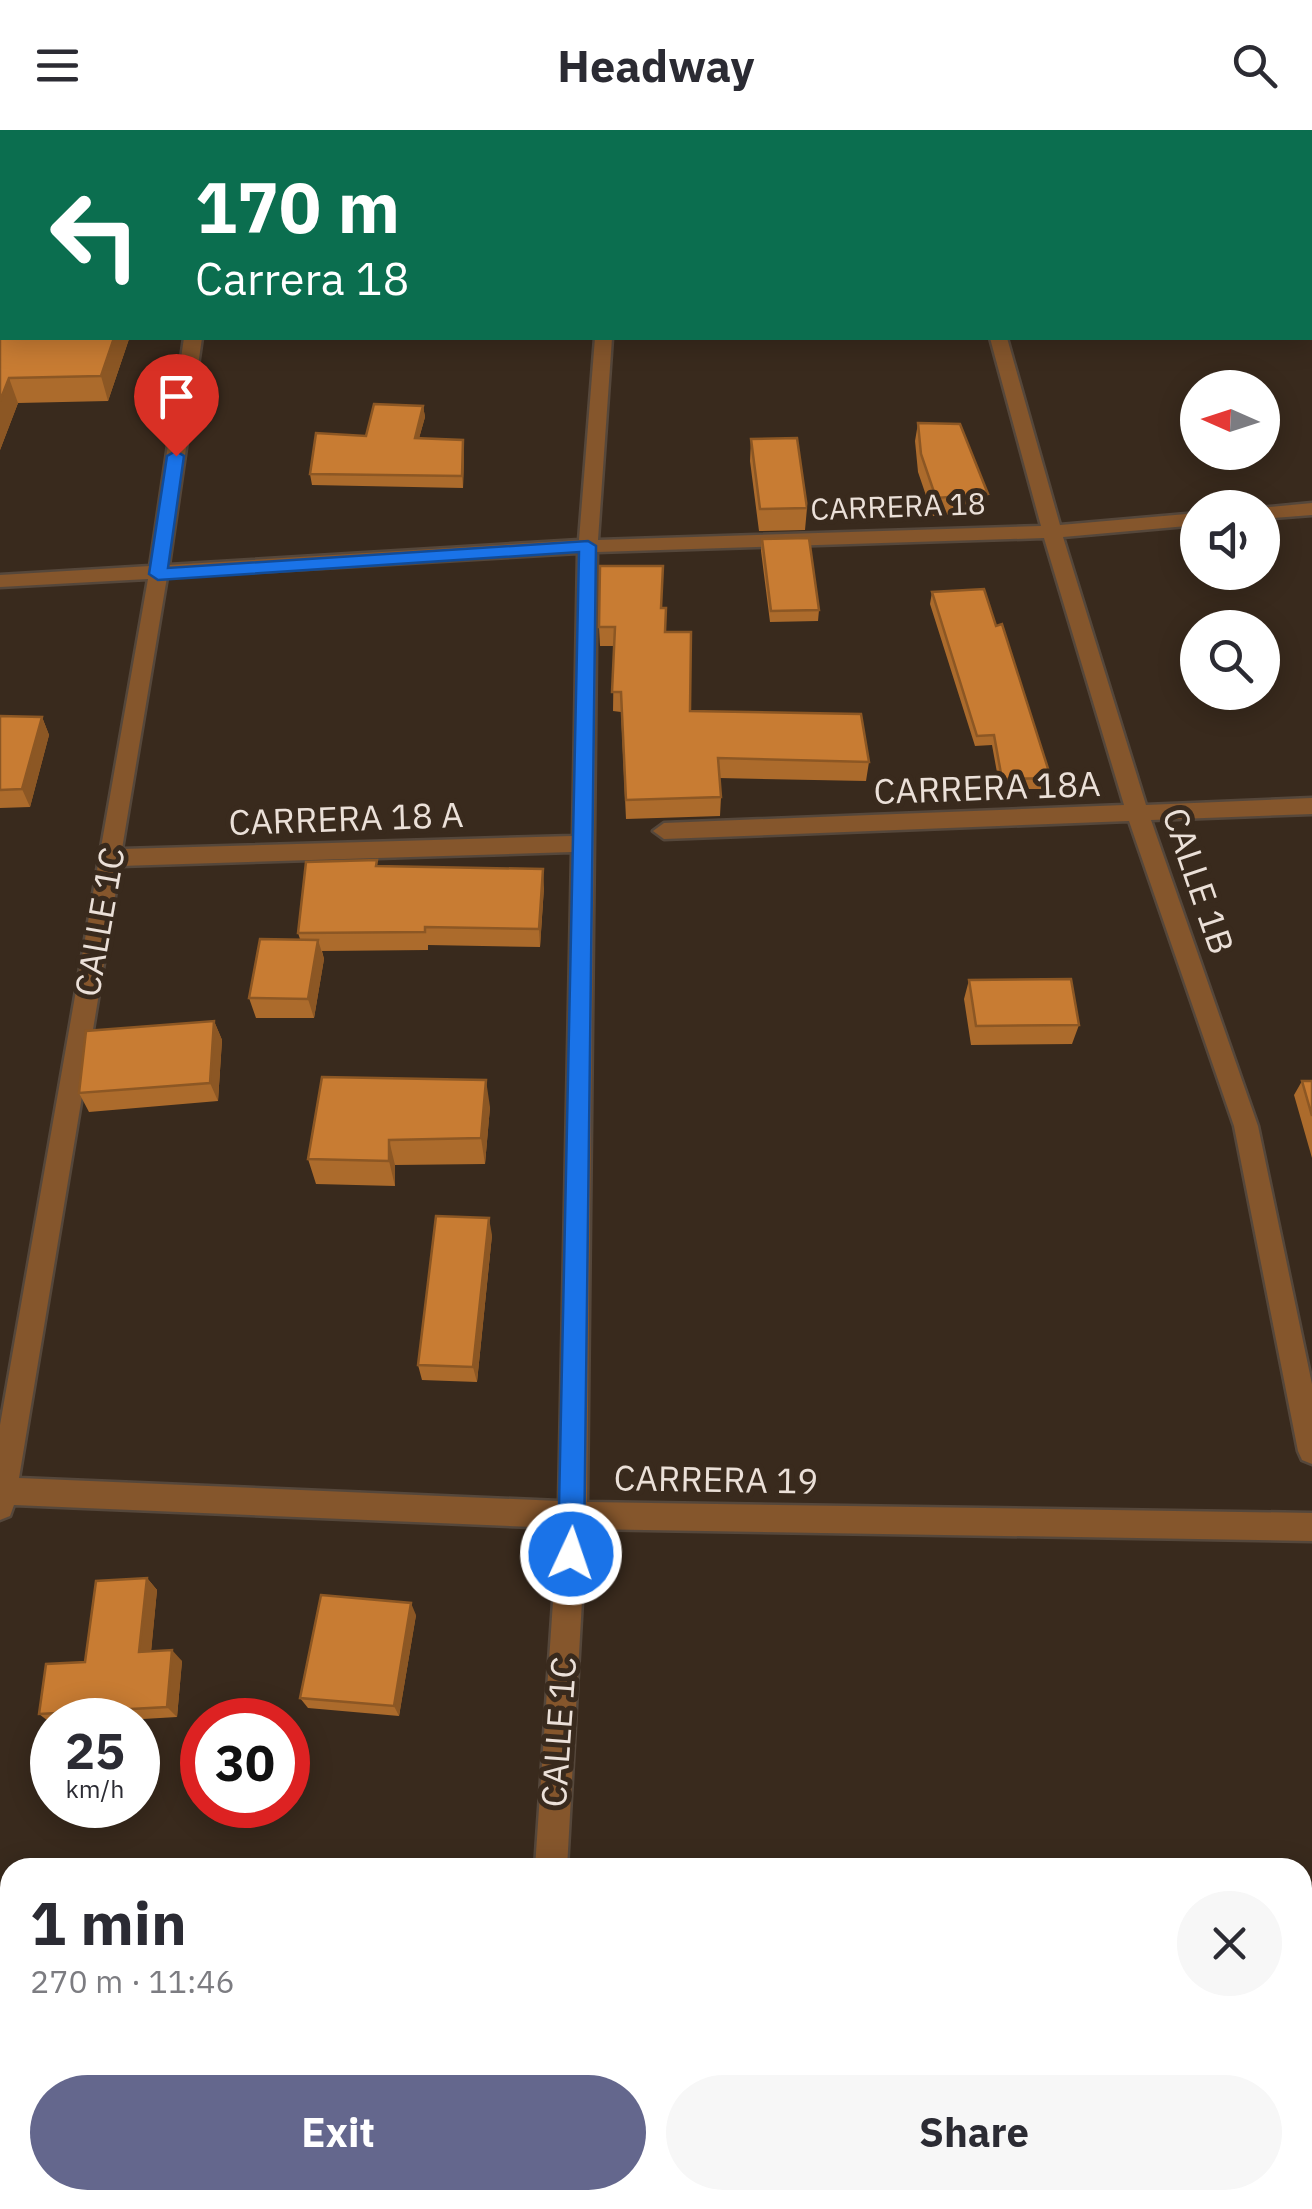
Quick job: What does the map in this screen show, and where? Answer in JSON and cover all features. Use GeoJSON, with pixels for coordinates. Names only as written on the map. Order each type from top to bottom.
{"type":"FeatureCollection","features":[{"type":"Feature","properties":{"kind":"street","name":"CALLE 1C"},"geometry":{"type":"LineString","coordinates":[[1,1496],[111,858],[194,340]]}},
{"type":"Feature","properties":{"kind":"street","name":"CALLE 1C"},"geometry":{"type":"LineString","coordinates":[[552,1858],[573,1515],[588,546],[602,340]]}},
{"type":"Feature","properties":{"kind":"street","name":"CALLE 1B"},"geometry":{"type":"LineString","coordinates":[[999,340],[1138,815],[1246,1126],[1312,1451]]}},
{"type":"Feature","properties":{"kind":"street"},"geometry":{"type":"LineString","coordinates":[[1280,512],[1312,509]]}},
{"type":"Feature","properties":{"kind":"street","name":"CARRERA 18"},"geometry":{"type":"LineString","coordinates":[[0,581],[588,546],[1052,532],[1180,521]]}},
{"type":"Feature","properties":{"kind":"street","name":"CARRERA 18A"},"geometry":{"type":"LineString","coordinates":[[664,831],[1312,806]]}},
{"type":"Feature","properties":{"kind":"street","name":"CARRERA 18 A"},"geometry":{"type":"LineString","coordinates":[[111,858],[583,844]]}},
{"type":"Feature","properties":{"kind":"street","name":"CARRERA 19"},"geometry":{"type":"LineString","coordinates":[[1,1496],[573,1515],[1312,1527]]}},
{"type":"Feature","properties":{"kind":"building"},"geometry":{"type":"Polygon","coordinates":[[[0,340],[113,340],[101,376],[9,378],[0,401],[0,340]]]}},
{"type":"Feature","properties":{"kind":"building"},"geometry":{"type":"Polygon","coordinates":[[[374,404],[423,406],[415,438],[463,440],[462,476],[310,474],[316,433],[366,436],[374,404]]]}},
{"type":"Feature","properties":{"kind":"building"},"geometry":{"type":"Polygon","coordinates":[[[918,423],[960,424],[988,494],[936,498],[921,454],[918,423]]]}},
{"type":"Feature","properties":{"kind":"building"},"geometry":{"type":"Polygon","coordinates":[[[797,438],[807,508],[760,509],[751,439],[797,438]]]}},
{"type":"Feature","properties":{"kind":"building"},"geometry":{"type":"Polygon","coordinates":[[[809,538],[819,610],[771,611],[762,539],[809,538]]]}},
{"type":"Feature","properties":{"kind":"building"},"geometry":{"type":"Polygon","coordinates":[[[600,566],[663,566],[661,608],[666,608],[665,632],[691,632],[690,711],[861,714],[869,762],[718,758],[721,797],[626,800],[621,692],[612,692],[615,627],[599,627],[600,566]]]}},
{"type":"Feature","properties":{"kind":"building"},"geometry":{"type":"Polygon","coordinates":[[[984,589],[996,626],[1002,624],[1051,778],[1002,779],[994,735],[977,736],[932,592],[984,589]]]}},
{"type":"Feature","properties":{"kind":"building"},"geometry":{"type":"Polygon","coordinates":[[[0,716],[42,717],[22,789],[0,790],[0,716]]]}},
{"type":"Feature","properties":{"kind":"building"},"geometry":{"type":"Polygon","coordinates":[[[377,860],[376,866],[543,869],[539,929],[425,927],[425,932],[298,933],[306,862],[377,860]]]}},
{"type":"Feature","properties":{"kind":"building"},"geometry":{"type":"Polygon","coordinates":[[[260,939],[318,940],[308,999],[249,998],[260,939]]]}},
{"type":"Feature","properties":{"kind":"building"},"geometry":{"type":"Polygon","coordinates":[[[1071,979],[1079,1025],[976,1026],[969,980],[1071,979]]]}},
{"type":"Feature","properties":{"kind":"building"},"geometry":{"type":"Polygon","coordinates":[[[214,1021],[210,1083],[79,1093],[86,1031],[214,1021]]]}},
{"type":"Feature","properties":{"kind":"building"},"geometry":{"type":"Polygon","coordinates":[[[322,1077],[486,1080],[481,1138],[389,1140],[389,1161],[308,1159],[322,1077]]]}},
{"type":"Feature","properties":{"kind":"building"},"geometry":{"type":"Polygon","coordinates":[[[1302,1081],[1312,1081],[1312,1116],[1302,1081]]]}},
{"type":"Feature","properties":{"kind":"building"},"geometry":{"type":"Polygon","coordinates":[[[436,1216],[489,1218],[473,1367],[418,1365],[436,1216]]]}},
{"type":"Feature","properties":{"kind":"building"},"geometry":{"type":"Polygon","coordinates":[[[147,1578],[139,1652],[172,1650],[167,1707],[160,1707],[160,1698],[41,1698],[46,1664],[85,1662],[96,1581],[147,1578]]]}},
{"type":"Feature","properties":{"kind":"building"},"geometry":{"type":"Polygon","coordinates":[[[321,1595],[411,1603],[394,1706],[300,1698],[321,1595]]]}},
{"type":"Feature","properties":{"kind":"route"},"geometry":{"type":"LineString","coordinates":[[176,456],[158,574],[588,546],[571,1554]]}}]}
